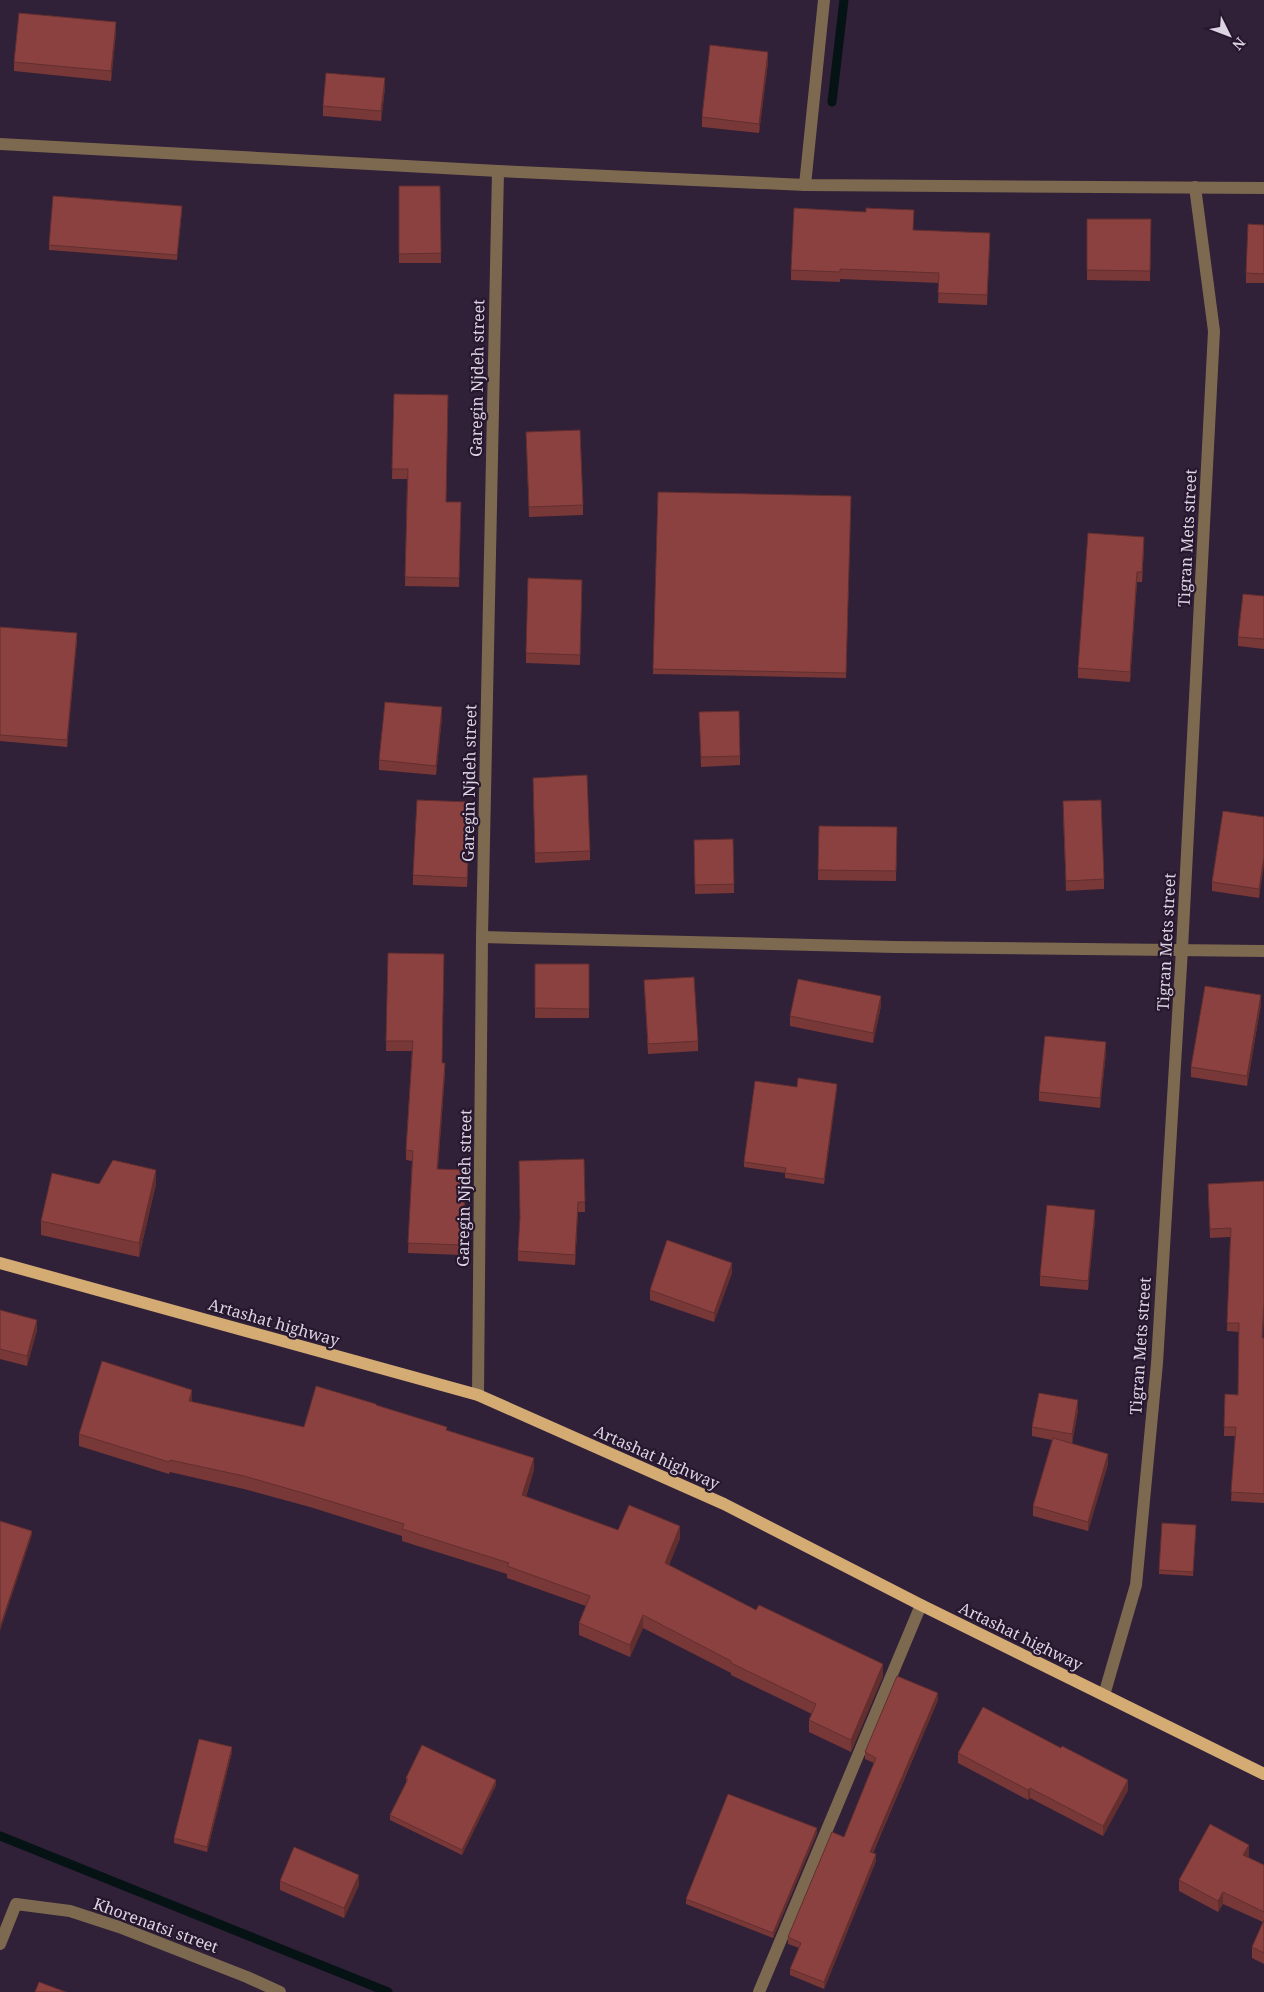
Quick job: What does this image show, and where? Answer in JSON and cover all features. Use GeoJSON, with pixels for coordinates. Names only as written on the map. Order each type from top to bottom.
{"type":"FeatureCollection","features":[{"type":"Feature","properties":{"kind":"main road","name":"Artashat highway"},"geometry":{"type":"LineString","coordinates":[[0,1263],[478,1395],[724,1504],[920,1605],[1264,1774]]}},
{"type":"Feature","properties":{"kind":"street"},"geometry":{"type":"LineString","coordinates":[[805,185],[824,0]]}},
{"type":"Feature","properties":{"kind":"street"},"geometry":{"type":"LineString","coordinates":[[0,144],[498,171],[805,185],[1264,188]]}},
{"type":"Feature","properties":{"kind":"street","name":"Garegin Njdeh street"},"geometry":{"type":"LineString","coordinates":[[478,1395],[482,937],[498,171]]}},
{"type":"Feature","properties":{"kind":"street","name":"Tigran Mets street"},"geometry":{"type":"LineString","coordinates":[[1104,1695],[1136,1585],[1156,1363],[1182,949],[1214,331],[1195,187]]}},
{"type":"Feature","properties":{"kind":"street"},"geometry":{"type":"LineString","coordinates":[[482,937],[895,947],[1264,951]]}},
{"type":"Feature","properties":{"kind":"street"},"geometry":{"type":"LineString","coordinates":[[759,1992],[920,1605]]}},
{"type":"Feature","properties":{"kind":"street","name":"Khorenatsi street"},"geometry":{"type":"LineString","coordinates":[[0,1944],[16,1904],[70,1911],[119,1927],[247,1977],[280,1992]]}},
{"type":"Feature","properties":{"kind":"building"},"geometry":{"type":"Polygon","coordinates":[[[19,13],[116,22],[111,71],[14,62],[19,13]]]}},
{"type":"Feature","properties":{"kind":"building"},"geometry":{"type":"Polygon","coordinates":[[[710,45],[768,52],[759,124],[702,117],[710,45]]]}},
{"type":"Feature","properties":{"kind":"building"},"geometry":{"type":"Polygon","coordinates":[[[326,73],[385,78],[381,111],[323,106],[326,73]]]}},
{"type":"Feature","properties":{"kind":"building"},"geometry":{"type":"Polygon","coordinates":[[[399,186],[440,186],[441,253],[399,254],[399,186]]]}},
{"type":"Feature","properties":{"kind":"building"},"geometry":{"type":"Polygon","coordinates":[[[53,196],[182,206],[177,255],[49,245],[53,196]]]}},
{"type":"Feature","properties":{"kind":"building"},"geometry":{"type":"Polygon","coordinates":[[[794,208],[866,212],[866,208],[914,210],[913,230],[990,233],[987,295],[938,293],[939,273],[840,269],[840,272],[791,270],[794,208]]]}},
{"type":"Feature","properties":{"kind":"building"},"geometry":{"type":"Polygon","coordinates":[[[1087,219],[1151,219],[1150,271],[1087,270],[1087,219]]]}},
{"type":"Feature","properties":{"kind":"building"},"geometry":{"type":"Polygon","coordinates":[[[1248,224],[1264,225],[1264,274],[1246,273],[1248,224]]]}},
{"type":"Feature","properties":{"kind":"building"},"geometry":{"type":"Polygon","coordinates":[[[394,394],[448,395],[446,502],[461,502],[459,578],[405,577],[408,469],[392,469],[394,394]]]}},
{"type":"Feature","properties":{"kind":"building"},"geometry":{"type":"Polygon","coordinates":[[[580,430],[583,505],[529,507],[526,432],[580,430]]]}},
{"type":"Feature","properties":{"kind":"building"},"geometry":{"type":"Polygon","coordinates":[[[658,492],[851,496],[846,673],[653,669],[658,492]]]}},
{"type":"Feature","properties":{"kind":"building"},"geometry":{"type":"Polygon","coordinates":[[[1088,533],[1144,537],[1142,572],[1137,572],[1130,672],[1078,668],[1088,533]]]}},
{"type":"Feature","properties":{"kind":"building"},"geometry":{"type":"Polygon","coordinates":[[[528,578],[582,580],[580,655],[526,653],[528,578]]]}},
{"type":"Feature","properties":{"kind":"building"},"geometry":{"type":"Polygon","coordinates":[[[1243,594],[1264,596],[1264,639],[1238,637],[1243,594]]]}},
{"type":"Feature","properties":{"kind":"building"},"geometry":{"type":"Polygon","coordinates":[[[0,627],[77,633],[67,740],[0,735],[0,627]]]}},
{"type":"Feature","properties":{"kind":"building"},"geometry":{"type":"Polygon","coordinates":[[[385,702],[442,707],[436,766],[379,760],[385,702]]]}},
{"type":"Feature","properties":{"kind":"building"},"geometry":{"type":"Polygon","coordinates":[[[739,711],[740,756],[701,757],[699,712],[739,711]]]}},
{"type":"Feature","properties":{"kind":"building"},"geometry":{"type":"Polygon","coordinates":[[[587,775],[590,851],[535,853],[533,778],[587,775]]]}},
{"type":"Feature","properties":{"kind":"building"},"geometry":{"type":"Polygon","coordinates":[[[417,800],[471,802],[467,878],[413,875],[417,800]]]}},
{"type":"Feature","properties":{"kind":"building"},"geometry":{"type":"Polygon","coordinates":[[[1101,800],[1104,879],[1066,881],[1063,801],[1101,800]]]}},
{"type":"Feature","properties":{"kind":"building"},"geometry":{"type":"Polygon","coordinates":[[[1223,811],[1264,817],[1264,857],[1259,889],[1212,882],[1223,811]]]}},
{"type":"Feature","properties":{"kind":"building"},"geometry":{"type":"Polygon","coordinates":[[[819,826],[897,827],[896,871],[818,870],[819,826]]]}},
{"type":"Feature","properties":{"kind":"building"},"geometry":{"type":"Polygon","coordinates":[[[733,839],[734,884],[695,885],[694,840],[733,839]]]}},
{"type":"Feature","properties":{"kind":"building"},"geometry":{"type":"Polygon","coordinates":[[[388,953],[444,954],[442,1063],[445,1063],[437,1169],[466,1170],[462,1245],[408,1243],[413,1151],[406,1150],[413,1041],[386,1041],[388,953]]]}},
{"type":"Feature","properties":{"kind":"building"},"geometry":{"type":"Polygon","coordinates":[[[535,964],[589,964],[589,1009],[535,1008],[535,964]]]}},
{"type":"Feature","properties":{"kind":"building"},"geometry":{"type":"Polygon","coordinates":[[[694,977],[698,1041],[648,1044],[644,980],[694,977]]]}},
{"type":"Feature","properties":{"kind":"building"},"geometry":{"type":"Polygon","coordinates":[[[798,979],[881,996],[873,1033],[790,1016],[798,979]]]}},
{"type":"Feature","properties":{"kind":"building"},"geometry":{"type":"Polygon","coordinates":[[[1205,986],[1261,995],[1247,1076],[1191,1067],[1205,986]]]}},
{"type":"Feature","properties":{"kind":"building"},"geometry":{"type":"Polygon","coordinates":[[[1045,1036],[1106,1042],[1100,1098],[1039,1092],[1045,1036]]]}},
{"type":"Feature","properties":{"kind":"building"},"geometry":{"type":"Polygon","coordinates":[[[798,1078],[837,1084],[824,1179],[785,1173],[786,1168],[744,1162],[755,1081],[797,1087],[798,1078]]]}},
{"type":"Feature","properties":{"kind":"building"},"geometry":{"type":"Polygon","coordinates":[[[584,1159],[585,1202],[578,1202],[575,1255],[518,1251],[520,1217],[519,1161],[584,1159]]]}},
{"type":"Feature","properties":{"kind":"building"},"geometry":{"type":"Polygon","coordinates":[[[113,1160],[156,1170],[139,1243],[41,1221],[52,1173],[99,1184],[113,1160]]]}},
{"type":"Feature","properties":{"kind":"building"},"geometry":{"type":"Polygon","coordinates":[[[1264,1181],[1264,1302],[1262,1338],[1264,1338],[1264,1494],[1231,1492],[1236,1427],[1224,1427],[1225,1394],[1238,1395],[1239,1323],[1227,1323],[1231,1228],[1210,1229],[1208,1184],[1264,1181]]]}},
{"type":"Feature","properties":{"kind":"building"},"geometry":{"type":"Polygon","coordinates":[[[1047,1205],[1095,1210],[1088,1281],[1040,1276],[1047,1205]]]}},
{"type":"Feature","properties":{"kind":"building"},"geometry":{"type":"Polygon","coordinates":[[[667,1240],[732,1263],[714,1313],[650,1290],[667,1240]]]}},
{"type":"Feature","properties":{"kind":"building"},"geometry":{"type":"Polygon","coordinates":[[[0,1310],[37,1320],[27,1356],[0,1349],[0,1310]]]}},
{"type":"Feature","properties":{"kind":"building"},"geometry":{"type":"Polygon","coordinates":[[[102,1361],[192,1390],[189,1401],[304,1427],[316,1386],[447,1427],[446,1430],[534,1458],[522,1495],[618,1530],[629,1505],[680,1526],[665,1563],[756,1610],[759,1605],[883,1664],[851,1740],[809,1720],[816,1704],[731,1663],[731,1661],[643,1615],[630,1645],[579,1623],[590,1596],[507,1566],[509,1563],[402,1529],[404,1524],[310,1495],[244,1476],[170,1460],[169,1462],[79,1434],[102,1361]]]}},
{"type":"Feature","properties":{"kind":"building"},"geometry":{"type":"Polygon","coordinates":[[[1039,1393],[1078,1400],[1072,1434],[1032,1427],[1039,1393]]]}},
{"type":"Feature","properties":{"kind":"building"},"geometry":{"type":"Polygon","coordinates":[[[1053,1438],[1108,1454],[1088,1522],[1033,1506],[1053,1438]]]}},
{"type":"Feature","properties":{"kind":"building"},"geometry":{"type":"Polygon","coordinates":[[[0,1521],[32,1531],[0,1627],[0,1521]]]}},
{"type":"Feature","properties":{"kind":"building"},"geometry":{"type":"Polygon","coordinates":[[[1162,1523],[1196,1525],[1193,1572],[1159,1570],[1162,1523]]]}},
{"type":"Feature","properties":{"kind":"building"},"geometry":{"type":"Polygon","coordinates":[[[897,1676],[938,1693],[870,1852],[876,1854],[824,1982],[790,1969],[801,1943],[788,1937],[832,1832],[844,1837],[876,1758],[865,1752],[897,1676]]]}},
{"type":"Feature","properties":{"kind":"building"},"geometry":{"type":"Polygon","coordinates":[[[983,1707],[1061,1748],[1062,1746],[1128,1780],[1103,1826],[1030,1788],[1028,1790],[958,1753],[983,1707]]]}},
{"type":"Feature","properties":{"kind":"building"},"geometry":{"type":"Polygon","coordinates":[[[199,1739],[232,1747],[207,1847],[174,1838],[199,1739]]]}},
{"type":"Feature","properties":{"kind":"building"},"geometry":{"type":"Polygon","coordinates":[[[422,1745],[496,1780],[462,1850],[390,1815],[422,1745]]]}},
{"type":"Feature","properties":{"kind":"building"},"geometry":{"type":"Polygon","coordinates":[[[728,1794],[817,1828],[773,1933],[686,1899],[728,1794]]]}},
{"type":"Feature","properties":{"kind":"building"},"geometry":{"type":"Polygon","coordinates":[[[1210,1824],[1249,1845],[1243,1855],[1264,1865],[1264,1912],[1223,1892],[1218,1901],[1179,1880],[1210,1824]]]}},
{"type":"Feature","properties":{"kind":"building"},"geometry":{"type":"Polygon","coordinates":[[[294,1847],[359,1875],[344,1908],[280,1881],[294,1847]]]}},
{"type":"Feature","properties":{"kind":"building"},"geometry":{"type":"Polygon","coordinates":[[[1264,1920],[1264,1953],[1252,1947],[1264,1920]]]}},
{"type":"Feature","properties":{"kind":"building"},"geometry":{"type":"Polygon","coordinates":[[[39,1982],[66,1992],[35,1992],[39,1982]]]}},
{"type":"Feature","properties":{"kind":"waterway"},"geometry":{"type":"LineString","coordinates":[[832,102],[844,0]]}},
{"type":"Feature","properties":{"kind":"waterway"},"geometry":{"type":"LineString","coordinates":[[0,1836],[388,1992]]}}]}
